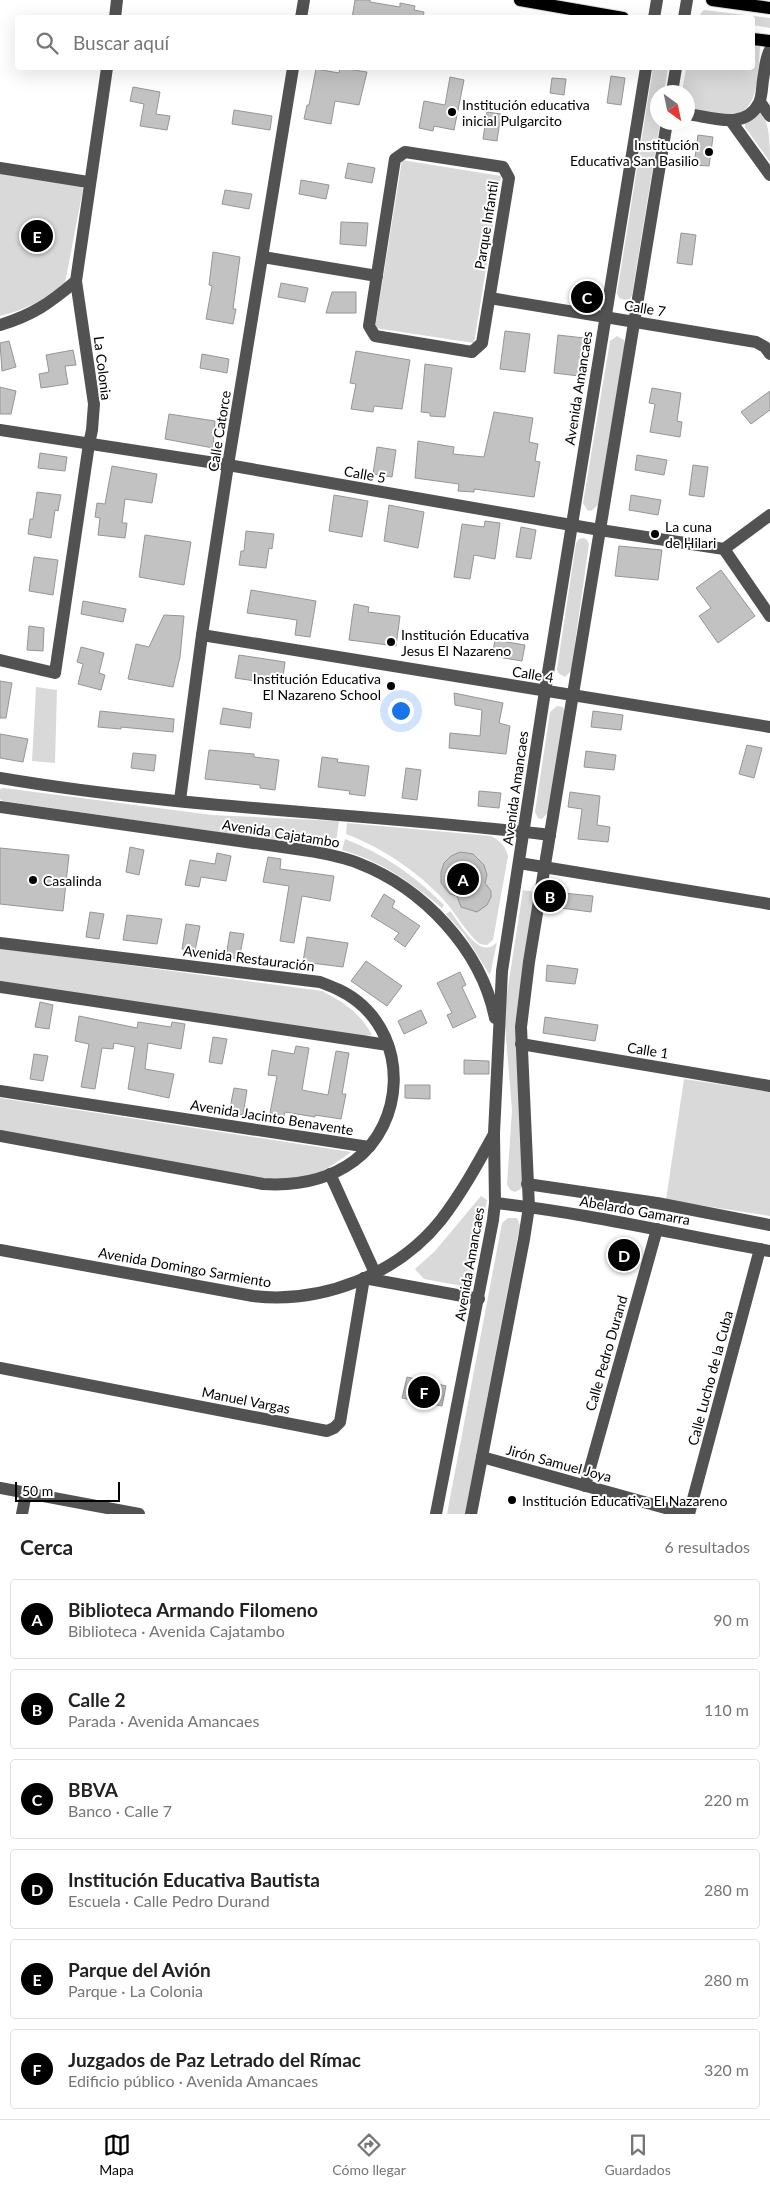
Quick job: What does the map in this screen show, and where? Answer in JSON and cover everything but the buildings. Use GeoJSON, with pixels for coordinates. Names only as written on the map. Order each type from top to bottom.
{"type":"FeatureCollection","features":[{"type":"Feature","properties":{"kind":"main road"},"geometry":{"type":"LineString","coordinates":[[520,0],[606,15]]}},
{"type":"Feature","properties":{"kind":"main road"},"geometry":{"type":"LineString","coordinates":[[712,0],[770,8]]}},
{"type":"Feature","properties":{"kind":"main road"},"geometry":{"type":"LineString","coordinates":[[755,38],[770,41]]}},
{"type":"Feature","properties":{"kind":"street"},"geometry":{"type":"LineString","coordinates":[[115,15],[117,0]]}},
{"type":"Feature","properties":{"kind":"street"},"geometry":{"type":"LineString","coordinates":[[302,15],[304,0]]}},
{"type":"Feature","properties":{"kind":"street"},"geometry":{"type":"LineString","coordinates":[[654,15],[657,0]]}},
{"type":"Feature","properties":{"kind":"street"},"geometry":{"type":"LineString","coordinates":[[684,15],[687,0]]}},
{"type":"Feature","properties":{"kind":"street"},"geometry":{"type":"LineString","coordinates":[[695,115],[731,121],[742,119],[753,112],[760,102],[766,58],[770,50]]}},
{"type":"Feature","properties":{"kind":"street","name":"La Colonia"},"geometry":{"type":"LineString","coordinates":[[0,660],[55,673],[92,430],[94,404],[76,281],[88,182],[107,70]]}},
{"type":"Feature","properties":{"kind":"street","name":"Calle Catorce"},"geometry":{"type":"LineString","coordinates":[[180,800],[202,635],[228,465],[293,70]]}},
{"type":"Feature","properties":{"kind":"street","name":"Avenida Amancaes"},"geometry":{"type":"LineString","coordinates":[[436,1514],[479,1299],[495,1203],[494,1133],[502,971],[544,691],[646,70]]}},
{"type":"Feature","properties":{"kind":"street"},"geometry":{"type":"LineString","coordinates":[[673,85],[676,70]]}},
{"type":"Feature","properties":{"kind":"street"},"geometry":{"type":"LineString","coordinates":[[760,102],[770,116]]}},
{"type":"Feature","properties":{"kind":"street"},"geometry":{"type":"LineString","coordinates":[[731,121],[770,175]]}},
{"type":"Feature","properties":{"kind":"street"},"geometry":{"type":"LineString","coordinates":[[471,1514],[529,1207],[521,1026],[529,962],[667,130]]}},
{"type":"Feature","properties":{"kind":"street","name":"Parque Infantil"},"geometry":{"type":"LineString","coordinates":[[405,152],[503,167],[509,178],[490,298],[482,343],[472,352],[375,336],[368,326],[377,276],[395,159],[405,152]]}},
{"type":"Feature","properties":{"kind":"street"},"geometry":{"type":"LineString","coordinates":[[0,168],[88,182]]}},
{"type":"Feature","properties":{"kind":"street"},"geometry":{"type":"LineString","coordinates":[[263,257],[377,276]]}},
{"type":"Feature","properties":{"kind":"street"},"geometry":{"type":"LineString","coordinates":[[0,325],[25,316],[52,302],[76,281]]}},
{"type":"Feature","properties":{"kind":"street","name":"Calle 7"},"geometry":{"type":"LineString","coordinates":[[490,298],[756,342],[768,348]]}},
{"type":"Feature","properties":{"kind":"street","name":"Calle 5"},"geometry":{"type":"LineString","coordinates":[[0,430],[228,465],[600,530],[724,548]]}},
{"type":"Feature","properties":{"kind":"street"},"geometry":{"type":"LineString","coordinates":[[770,515],[724,548],[770,616]]}},
{"type":"Feature","properties":{"kind":"street","name":"Calle 4"},"geometry":{"type":"LineString","coordinates":[[202,635],[770,727]]}},
{"type":"Feature","properties":{"kind":"street","name":"Avenida Cajatambo"},"geometry":{"type":"LineString","coordinates":[[0,778],[180,800],[550,835]]}},
{"type":"Feature","properties":{"kind":"street","name":"Avenida Cajatambo"},"geometry":{"type":"LineString","coordinates":[[0,807],[310,851],[336,856],[381,873],[422,901],[460,943],[476,967],[486,990],[498,1033]]}},
{"type":"Feature","properties":{"kind":"street"},"geometry":{"type":"LineString","coordinates":[[519,863],[770,904]]}},
{"type":"Feature","properties":{"kind":"street","name":"Avenida Restauración"},"geometry":{"type":"LineString","coordinates":[[0,943],[320,982],[340,990],[358,1002],[373,1017],[388,1045],[394,1075],[389,1114],[380,1132],[369,1147]]}},
{"type":"Feature","properties":{"kind":"street"},"geometry":{"type":"LineString","coordinates":[[0,987],[388,1045]]}},
{"type":"Feature","properties":{"kind":"street","name":"Calle 1"},"geometry":{"type":"LineString","coordinates":[[521,1044],[770,1086]]}},
{"type":"Feature","properties":{"kind":"street","name":"Avenida Jacinto Benavente"},"geometry":{"type":"LineString","coordinates":[[0,1091],[369,1147]]}},
{"type":"Feature","properties":{"kind":"street","name":"Avenida Domingo Sarmiento"},"geometry":{"type":"LineString","coordinates":[[0,1250],[227,1292],[272,1298],[318,1293],[369,1276],[407,1252],[425,1237],[440,1222],[463,1189],[494,1133]]}},
{"type":"Feature","properties":{"kind":"street","name":"Avenida Jacinto Benavente"},"geometry":{"type":"LineString","coordinates":[[0,1136],[263,1184],[297,1184],[330,1174],[355,1161],[369,1147]]}},
{"type":"Feature","properties":{"kind":"street"},"geometry":{"type":"LineString","coordinates":[[330,1174],[369,1276]]}},
{"type":"Feature","properties":{"kind":"street","name":"Abelardo Gamarra"},"geometry":{"type":"LineString","coordinates":[[527,1184],[657,1203],[770,1225]]}},
{"type":"Feature","properties":{"kind":"street","name":"Abelardo Gamarra"},"geometry":{"type":"LineString","coordinates":[[495,1203],[657,1229],[765,1250]]}},
{"type":"Feature","properties":{"kind":"street","name":"Calle Pedro Durand"},"geometry":{"type":"LineString","coordinates":[[585,1486],[657,1229]]}},
{"type":"Feature","properties":{"kind":"street","name":"Calle Lucho de la Cuba"},"geometry":{"type":"LineString","coordinates":[[688,1514],[765,1250]]}},
{"type":"Feature","properties":{"kind":"street","name":"Avenida Domingo Sarmiento"},"geometry":{"type":"LineString","coordinates":[[369,1276],[479,1299]]}},
{"type":"Feature","properties":{"kind":"street","name":"Manuel Vargas"},"geometry":{"type":"LineString","coordinates":[[0,1368],[327,1431],[334,1428],[340,1422],[369,1276]]}},
{"type":"Feature","properties":{"kind":"street","name":"Jirón Samuel Joya"},"geometry":{"type":"LineString","coordinates":[[482,1457],[688,1514]]}},
{"type":"Feature","properties":{"kind":"street"},"geometry":{"type":"LineString","coordinates":[[0,1488],[139,1514]]}},
{"type":"Feature","properties":{"kind":"street"},"geometry":{"type":"LineString","coordinates":[[22,1514],[26,1493]]}},
{"type":"Feature","properties":{"kind":"shaded area"},"geometry":{"type":"Polygon","coordinates":[[[704,10],[745,15],[701,15],[700,14],[704,10]]]}},
{"type":"Feature","properties":{"kind":"shaded area"},"geometry":{"type":"Polygon","coordinates":[[[755,16],[770,18],[770,28],[755,25],[755,16]]]}},
{"type":"Feature","properties":{"kind":"shaded area"},"geometry":{"type":"Polygon","coordinates":[[[755,46],[760,47],[758,78],[753,99],[740,113],[730,116],[695,111],[695,85],[683,85],[686,70],[755,70],[755,46]]]}},
{"type":"Feature","properties":{"kind":"shaded area"},"geometry":{"type":"Polygon","coordinates":[[[653,70],[668,70],[665,85],[650,85],[653,70]]]}},
{"type":"Feature","properties":{"kind":"shaded area"},"geometry":{"type":"Polygon","coordinates":[[[650,87],[650,130],[659,130],[632,295],[630,299],[619,298],[617,293],[650,87]]]}},
{"type":"Feature","properties":{"kind":"shaded area"},"geometry":{"type":"Polygon","coordinates":[[[760,113],[768,128],[770,162],[745,127],[745,122],[760,113]]]}},
{"type":"Feature","properties":{"kind":"shaded area"},"geometry":{"type":"Polygon","coordinates":[[[402,160],[501,176],[474,343],[375,328],[402,160]]]}},
{"type":"Feature","properties":{"kind":"shaded area"},"geometry":{"type":"Polygon","coordinates":[[[0,170],[77,183],[83,189],[65,283],[34,304],[0,316],[0,170]]]}},
{"type":"Feature","properties":{"kind":"shaded area"},"geometry":{"type":"Polygon","coordinates":[[[617,336],[624,340],[625,344],[598,505],[591,511],[587,510],[583,503],[610,341],[617,336]]]}},
{"type":"Feature","properties":{"kind":"shaded area"},"geometry":{"type":"Polygon","coordinates":[[[584,538],[589,544],[571,671],[565,677],[558,673],[557,669],[576,543],[579,539],[584,538]]]}},
{"type":"Feature","properties":{"kind":"shaded area"},"geometry":{"type":"Polygon","coordinates":[[[36,687],[57,690],[55,763],[32,761],[36,687]]]}},
{"type":"Feature","properties":{"kind":"shaded area"},"geometry":{"type":"Polygon","coordinates":[[[557,706],[563,707],[565,714],[548,813],[542,819],[538,818],[535,812],[550,712],[557,706]]]}},
{"type":"Feature","properties":{"kind":"shaded area"},"geometry":{"type":"Polygon","coordinates":[[[0,789],[212,815],[339,821],[335,849],[3,801],[0,799],[0,789]]]}},
{"type":"Feature","properties":{"kind":"shaded area"},"geometry":{"type":"Polygon","coordinates":[[[347,823],[491,836],[500,842],[508,856],[493,940],[487,945],[480,944],[470,935],[448,904],[433,889],[398,861],[359,839],[346,834],[347,823]]]}},
{"type":"Feature","properties":{"kind":"shaded area"},"geometry":{"type":"Polygon","coordinates":[[[345,839],[386,859],[410,875],[444,905],[442,908],[419,890],[383,867],[342,850],[345,839]]]}},
{"type":"Feature","properties":{"kind":"shaded area"},"geometry":{"type":"Polygon","coordinates":[[[523,890],[536,892],[520,989],[523,1186],[515,1192],[510,1190],[507,1184],[512,1110],[504,1013],[523,890]]]}},
{"type":"Feature","properties":{"kind":"shaded area"},"geometry":{"type":"Polygon","coordinates":[[[450,911],[477,944],[491,947],[497,942],[490,975],[464,934],[446,914],[450,911]]]}},
{"type":"Feature","properties":{"kind":"shaded area"},"geometry":{"type":"Polygon","coordinates":[[[0,948],[322,991],[357,1014],[372,1035],[351,1038],[0,985],[0,948]]]}},
{"type":"Feature","properties":{"kind":"shaded area"},"geometry":{"type":"Polygon","coordinates":[[[684,1079],[770,1092],[770,1216],[666,1200],[684,1079]]]}},
{"type":"Feature","properties":{"kind":"shaded area"},"geometry":{"type":"Polygon","coordinates":[[[0,1098],[351,1152],[322,1171],[291,1183],[0,1134],[0,1098]]]}},
{"type":"Feature","properties":{"kind":"shaded area"},"geometry":{"type":"Polygon","coordinates":[[[481,1196],[487,1200],[470,1282],[462,1286],[424,1279],[415,1269],[435,1251],[481,1196]]]}},
{"type":"Feature","properties":{"kind":"shaded area"},"geometry":{"type":"Polygon","coordinates":[[[508,1218],[517,1218],[520,1225],[465,1514],[447,1514],[502,1223],[508,1218]]]}},
{"type":"Feature","properties":{"kind":"place","name":"Institución educativa inicial Pulgarcito"},"geometry":{"type":"Point","coordinates":[452,112]}},
{"type":"Feature","properties":{"kind":"place","name":"Institución Educativa San Basilio"},"geometry":{"type":"Point","coordinates":[709,152]}},
{"type":"Feature","properties":{"kind":"place","name":"Parque del Avión"},"geometry":{"type":"Point","coordinates":[37,236]}},
{"type":"Feature","properties":{"kind":"place","name":"BBVA"},"geometry":{"type":"Point","coordinates":[587,297]}},
{"type":"Feature","properties":{"kind":"place","name":"La cuna de Hilari"},"geometry":{"type":"Point","coordinates":[655,534]}},
{"type":"Feature","properties":{"kind":"place","name":"Institución Educativa Jesus El Nazareno"},"geometry":{"type":"Point","coordinates":[391,642]}},
{"type":"Feature","properties":{"kind":"place","name":"Institución Educativa El Nazareno School"},"geometry":{"type":"Point","coordinates":[391,686]}},
{"type":"Feature","properties":{"kind":"place","name":"Biblioteca Armando Filomeno"},"geometry":{"type":"Point","coordinates":[463,879]}},
{"type":"Feature","properties":{"kind":"place","name":"Casalinda"},"geometry":{"type":"Point","coordinates":[33,880]}},
{"type":"Feature","properties":{"kind":"place","name":"Calle 2"},"geometry":{"type":"Point","coordinates":[550,896]}},
{"type":"Feature","properties":{"kind":"place","name":"Institución Educativa Bautista"},"geometry":{"type":"Point","coordinates":[624,1255]}},
{"type":"Feature","properties":{"kind":"place","name":"Juzgados de Paz Letrado del Rímac"},"geometry":{"type":"Point","coordinates":[424,1392]}},
{"type":"Feature","properties":{"kind":"place","name":"Institución Educativa El Nazareno"},"geometry":{"type":"Point","coordinates":[512,1500]}}]}
